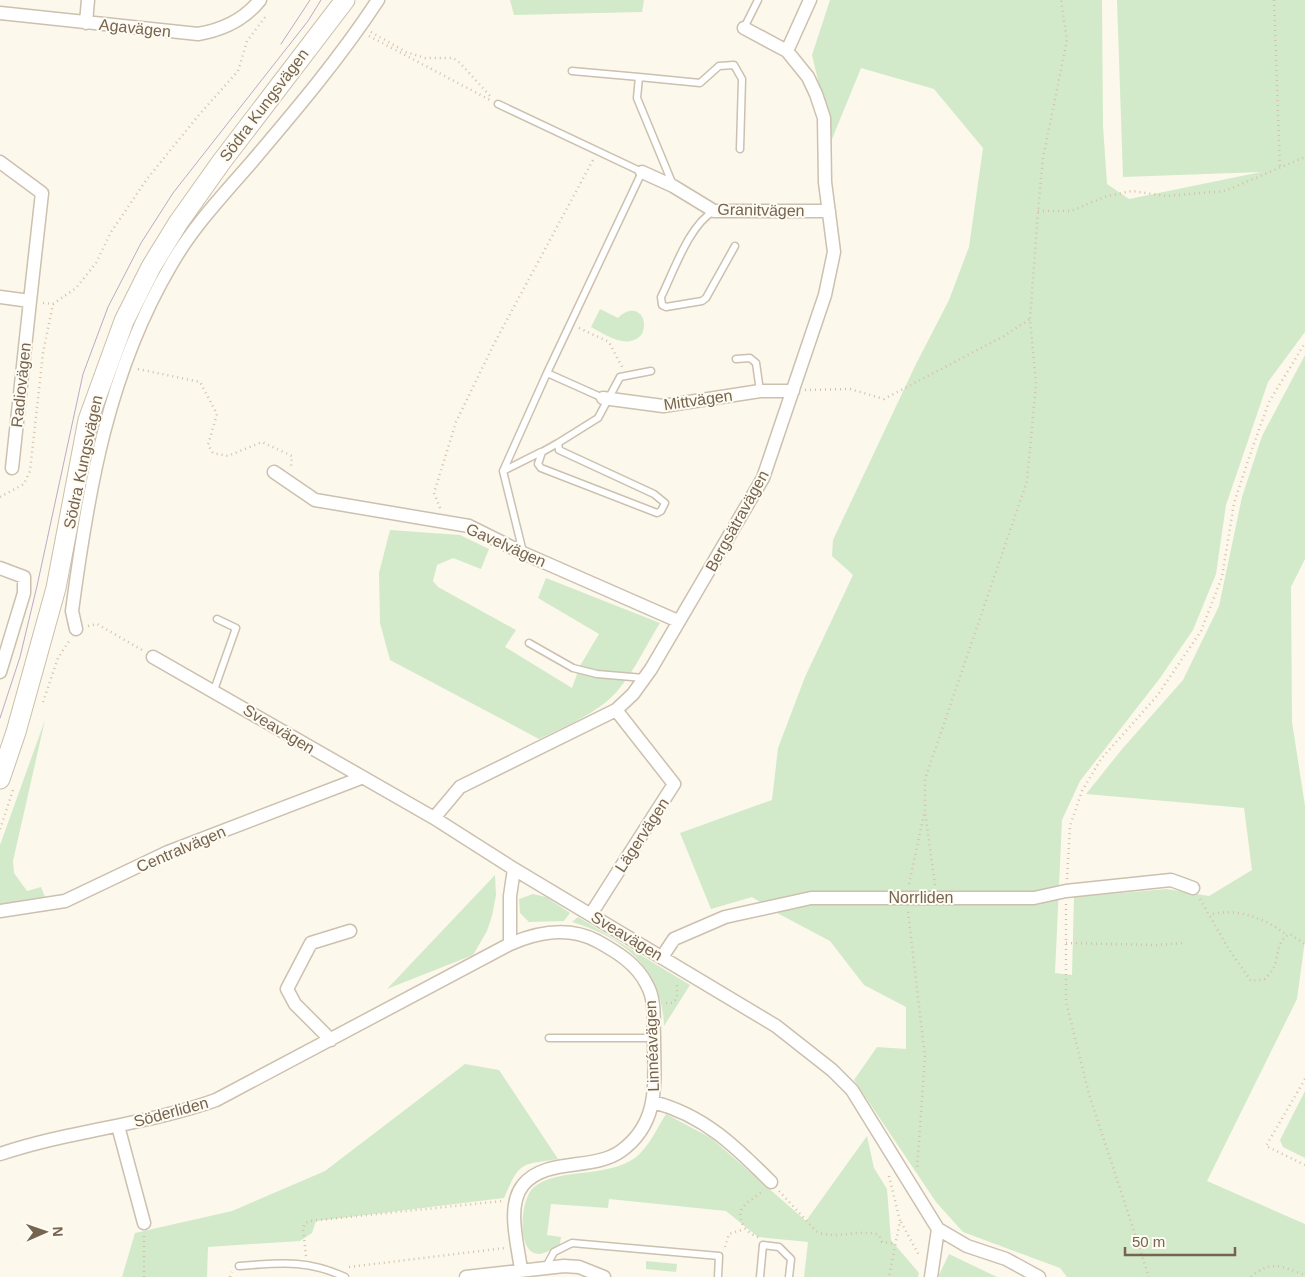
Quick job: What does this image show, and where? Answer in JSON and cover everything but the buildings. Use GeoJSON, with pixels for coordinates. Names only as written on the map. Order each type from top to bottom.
{"type":"FeatureCollection","features":[{"type":"Feature","properties":{"kind":"main road","name":"Södra Kungsvägen"},"geometry":{"type":"LineString","coordinates":[[0,779],[16,732],[56,588],[88,420],[124,321],[151,267],[178,223],[222,161],[345,0]]}},
{"type":"Feature","properties":{"kind":"street"},"geometry":{"type":"LineString","coordinates":[[86,23],[88,0]]}},
{"type":"Feature","properties":{"kind":"street","name":"Agavägen"},"geometry":{"type":"LineString","coordinates":[[0,13],[177,33],[212,32],[241,18],[260,0]]}},
{"type":"Feature","properties":{"kind":"street","name":"Södra Kungsvägen"},"geometry":{"type":"LineString","coordinates":[[76,629],[72,611],[103,427],[122,365],[139,326],[171,264],[199,224],[360,27],[378,0]]}},
{"type":"Feature","properties":{"kind":"street"},"geometry":{"type":"LineString","coordinates":[[787,51],[810,0]]}},
{"type":"Feature","properties":{"kind":"street","name":"Bergsätravägen"},"geometry":{"type":"LineString","coordinates":[[434,818],[460,787],[616,710],[633,694],[763,478],[824,294],[834,252],[824,182],[824,118],[808,76],[787,51],[744,28]]}},
{"type":"Feature","properties":{"kind":"street","name":"Radiovägen"},"geometry":{"type":"LineString","coordinates":[[0,162],[42,194],[12,468]]}},
{"type":"Feature","properties":{"kind":"street","name":"Granitvägen"},"geometry":{"type":"LineString","coordinates":[[642,172],[674,186],[714,212],[829,211]]}},
{"type":"Feature","properties":{"kind":"street"},"geometry":{"type":"LineString","coordinates":[[0,297],[30,301]]}},
{"type":"Feature","properties":{"kind":"street","name":"Mittvägen"},"geometry":{"type":"LineString","coordinates":[[606,399],[663,406],[760,391],[793,391]]}},
{"type":"Feature","properties":{"kind":"street","name":"Gavelvägen"},"geometry":{"type":"LineString","coordinates":[[274,472],[315,500],[469,526],[523,553],[678,621]]}},
{"type":"Feature","properties":{"kind":"street"},"geometry":{"type":"LineString","coordinates":[[0,568],[24,577],[24,593],[0,672]]}},
{"type":"Feature","properties":{"kind":"street","name":"Sveavägen"},"geometry":{"type":"LineString","coordinates":[[154,657],[214,690],[361,778],[434,818],[514,869],[776,1026],[832,1070],[852,1090],[914,1194],[938,1229],[967,1246],[1006,1259],[1039,1277]]}},
{"type":"Feature","properties":{"kind":"street","name":"Lägervägen"},"geometry":{"type":"LineString","coordinates":[[591,914],[674,784],[616,710]]}},
{"type":"Feature","properties":{"kind":"street","name":"Centralvägen"},"geometry":{"type":"LineString","coordinates":[[0,911],[65,901],[168,852],[361,778]]}},
{"type":"Feature","properties":{"kind":"street"},"geometry":{"type":"LineString","coordinates":[[510,944],[511,891],[514,869]]}},
{"type":"Feature","properties":{"kind":"street","name":"Norrliden"},"geometry":{"type":"LineString","coordinates":[[662,957],[674,939],[725,917],[811,898],[1034,898],[1066,891],[1171,880],[1193,888]]}},
{"type":"Feature","properties":{"kind":"street"},"geometry":{"type":"LineString","coordinates":[[331,1040],[295,1004],[288,989],[311,943],[350,931]]}},
{"type":"Feature","properties":{"kind":"street","name":"Linnéavägen"},"geometry":{"type":"LineString","coordinates":[[510,944],[544,932],[558,931],[587,936],[626,959],[638,971],[648,986],[654,1004],[654,1102],[641,1132],[634,1141],[619,1153],[606,1159],[542,1171],[522,1186],[516,1199]]}},
{"type":"Feature","properties":{"kind":"street","name":"Söderliden"},"geometry":{"type":"LineString","coordinates":[[0,1154],[27,1145],[188,1110],[216,1100],[510,944]]}},
{"type":"Feature","properties":{"kind":"street"},"geometry":{"type":"LineString","coordinates":[[654,1102],[667,1106],[710,1127],[730,1142],[771,1182]]}},
{"type":"Feature","properties":{"kind":"street"},"geometry":{"type":"LineString","coordinates":[[118,1126],[144,1223]]}},
{"type":"Feature","properties":{"kind":"street"},"geometry":{"type":"LineString","coordinates":[[516,1199],[514,1211],[521,1270]]}},
{"type":"Feature","properties":{"kind":"street"},"geometry":{"type":"LineString","coordinates":[[932,1271],[938,1229]]}},
{"type":"Feature","properties":{"kind":"street"},"geometry":{"type":"LineString","coordinates":[[466,1277],[546,1267],[579,1267],[604,1277]]}},
{"type":"Feature","properties":{"kind":"lane","name":"Bergsätravägen"},"geometry":{"type":"LineString","coordinates":[[744,28],[758,0]]}},
{"type":"Feature","properties":{"kind":"lane"},"geometry":{"type":"LineString","coordinates":[[572,72],[700,83],[718,66],[734,65],[742,78],[740,149]]}},
{"type":"Feature","properties":{"kind":"lane"},"geometry":{"type":"LineString","coordinates":[[639,77],[637,98],[674,186]]}},
{"type":"Feature","properties":{"kind":"lane"},"geometry":{"type":"LineString","coordinates":[[498,104],[642,172],[503,471],[523,553]]}},
{"type":"Feature","properties":{"kind":"lane"},"geometry":{"type":"LineString","coordinates":[[714,212],[702,218],[686,246],[661,297],[662,305],[666,307],[696,302],[706,298],[735,246]]}},
{"type":"Feature","properties":{"kind":"lane"},"geometry":{"type":"LineString","coordinates":[[736,359],[750,358],[756,363],[760,391]]}},
{"type":"Feature","properties":{"kind":"lane"},"geometry":{"type":"LineString","coordinates":[[503,471],[542,452],[598,418],[606,399],[620,377],[651,371]]}},
{"type":"Feature","properties":{"kind":"lane"},"geometry":{"type":"LineString","coordinates":[[547,373],[606,399]]}},
{"type":"Feature","properties":{"kind":"lane"},"geometry":{"type":"LineString","coordinates":[[542,452],[538,464],[548,472],[657,513],[664,508],[665,503],[663,499],[628,480],[559,450],[558,443]]}},
{"type":"Feature","properties":{"kind":"lane"},"geometry":{"type":"LineString","coordinates":[[214,690],[236,628],[218,619]]}},
{"type":"Feature","properties":{"kind":"lane"},"geometry":{"type":"LineString","coordinates":[[529,643],[572,668],[597,674],[644,678]]}},
{"type":"Feature","properties":{"kind":"lane"},"geometry":{"type":"LineString","coordinates":[[549,1038],[654,1038]]}},
{"type":"Feature","properties":{"kind":"lane"},"geometry":{"type":"LineString","coordinates":[[546,1267],[554,1252],[572,1244],[618,1246],[716,1255],[720,1258],[718,1277]]}},
{"type":"Feature","properties":{"kind":"lane"},"geometry":{"type":"LineString","coordinates":[[760,1277],[763,1245],[779,1247],[792,1259],[789,1277]]}},
{"type":"Feature","properties":{"kind":"lane"},"geometry":{"type":"LineString","coordinates":[[239,1266],[291,1262],[313,1264],[344,1277]]}},
{"type":"Feature","properties":{"kind":"path"},"geometry":{"type":"LineString","coordinates":[[937,897],[925,812],[925,779],[1027,481],[1036,384],[1030,319],[1038,211],[1043,158],[1067,40],[1061,0]]}},
{"type":"Feature","properties":{"kind":"path"},"geometry":{"type":"LineString","coordinates":[[1274,0],[1280,168]]}},
{"type":"Feature","properties":{"kind":"path"},"geometry":{"type":"LineString","coordinates":[[0,496],[24,484],[30,471],[43,353],[53,304],[76,288],[96,263],[111,232],[147,179],[238,70],[247,41],[266,15]]}},
{"type":"Feature","properties":{"kind":"path"},"geometry":{"type":"LineString","coordinates":[[360,27],[406,52],[425,58],[453,58],[460,63],[498,104]]}},
{"type":"Feature","properties":{"kind":"path"},"geometry":{"type":"LineString","coordinates":[[360,27],[498,104]]}},
{"type":"Feature","properties":{"kind":"path"},"geometry":{"type":"LineString","coordinates":[[446,522],[434,493],[456,422],[495,342],[598,152]]}},
{"type":"Feature","properties":{"kind":"path"},"geometry":{"type":"LineString","coordinates":[[1038,211],[1071,211],[1107,196],[1132,192],[1166,196],[1225,191],[1305,157]]}},
{"type":"Feature","properties":{"kind":"path"},"geometry":{"type":"LineString","coordinates":[[793,391],[850,389],[884,399],[1004,336],[1030,319]]}},
{"type":"Feature","properties":{"kind":"path"},"geometry":{"type":"LineString","coordinates":[[571,324],[610,342],[624,370]]}},
{"type":"Feature","properties":{"kind":"path"},"geometry":{"type":"LineString","coordinates":[[1149,1277],[1089,1094],[1066,1002],[1066,891],[1070,826],[1082,791],[1101,759],[1157,696],[1201,631],[1222,576],[1234,503],[1252,449],[1269,402],[1305,343]]}},
{"type":"Feature","properties":{"kind":"path"},"geometry":{"type":"LineString","coordinates":[[122,365],[200,382],[217,414],[208,445],[213,453],[228,456],[262,442],[292,456],[288,482]]}},
{"type":"Feature","properties":{"kind":"path"},"geometry":{"type":"LineString","coordinates":[[76,629],[97,624],[154,657]]}},
{"type":"Feature","properties":{"kind":"path"},"geometry":{"type":"LineString","coordinates":[[914,1194],[925,1057],[907,898],[925,812]]}},
{"type":"Feature","properties":{"kind":"path"},"geometry":{"type":"LineString","coordinates":[[1193,888],[1251,981],[1265,979],[1273,969],[1282,941],[1286,935]]}},
{"type":"Feature","properties":{"kind":"path"},"geometry":{"type":"LineString","coordinates":[[1213,914],[1226,911],[1252,916],[1286,935],[1296,936],[1305,944]]}},
{"type":"Feature","properties":{"kind":"path"},"geometry":{"type":"LineString","coordinates":[[1066,943],[1156,945],[1182,943]]}},
{"type":"Feature","properties":{"kind":"path"},"geometry":{"type":"LineString","coordinates":[[654,1004],[673,1003],[677,997],[677,978],[681,969]]}},
{"type":"Feature","properties":{"kind":"path"},"geometry":{"type":"LineString","coordinates":[[1305,1079],[1266,1146],[1305,1165]]}},
{"type":"Feature","properties":{"kind":"path"},"geometry":{"type":"LineString","coordinates":[[888,1175],[900,1221],[924,1263],[932,1271]]}},
{"type":"Feature","properties":{"kind":"path"},"geometry":{"type":"LineString","coordinates":[[757,1236],[751,1236],[745,1229],[741,1216],[742,1209],[771,1182],[816,1232],[823,1236],[868,1231],[878,1234],[882,1242],[895,1244]]}},
{"type":"Feature","properties":{"kind":"path"},"geometry":{"type":"LineString","coordinates":[[306,1264],[303,1229],[305,1223],[310,1221],[516,1199]]}},
{"type":"Feature","properties":{"kind":"path"},"geometry":{"type":"LineString","coordinates":[[889,1277],[900,1221]]}},
{"type":"Feature","properties":{"kind":"path"},"geometry":{"type":"LineString","coordinates":[[144,1223],[144,1277]]}},
{"type":"Feature","properties":{"kind":"path"},"geometry":{"type":"LineString","coordinates":[[727,1237],[729,1234],[745,1229]]}},
{"type":"Feature","properties":{"kind":"path"},"geometry":{"type":"LineString","coordinates":[[344,1277],[348,1268],[500,1248],[518,1250]]}},
{"type":"Feature","properties":{"kind":"path"},"geometry":{"type":"LineString","coordinates":[[1251,1277],[1262,1268],[1278,1265],[1305,1275]]}},
{"type":"Feature","properties":{"kind":"green space"},"geometry":{"type":"Polygon","coordinates":[[[510,0],[644,0],[642,12],[514,15],[510,0]]]}},
{"type":"Feature","properties":{"kind":"green space"},"geometry":{"type":"Polygon","coordinates":[[[830,0],[1102,0],[1103,126],[1107,184],[1129,199],[1261,172],[1123,177],[1117,0],[1305,0],[1305,332],[1268,382],[1226,505],[1216,574],[1193,630],[1160,678],[1080,781],[1062,820],[1055,973],[1072,975],[1074,897],[1167,889],[1209,896],[1252,870],[1244,808],[1086,794],[1123,748],[1183,680],[1219,606],[1242,497],[1262,436],[1305,355],[1305,559],[1291,587],[1292,722],[1305,806],[1305,940],[1297,999],[1207,1181],[1305,1224],[1305,1277],[1067,1277],[1060,1268],[963,1232],[936,1202],[854,1080],[877,1047],[906,1049],[906,1007],[864,985],[830,941],[779,914],[752,897],[711,909],[680,833],[772,800],[778,748],[805,677],[853,575],[832,556],[833,540],[915,366],[949,300],[969,247],[983,148],[934,89],[861,68],[832,139],[812,55],[830,0]]]}},
{"type":"Feature","properties":{"kind":"green space"},"geometry":{"type":"Polygon","coordinates":[[[600,309],[618,318],[629,311],[639,313],[644,321],[642,334],[636,339],[624,341],[617,340],[591,327],[600,309]]]}},
{"type":"Feature","properties":{"kind":"green space"},"geometry":{"type":"Polygon","coordinates":[[[390,530],[460,535],[489,549],[481,569],[453,558],[437,565],[433,581],[438,587],[516,630],[505,647],[572,688],[580,666],[599,634],[538,598],[546,578],[660,623],[629,676],[614,695],[590,713],[539,739],[390,660],[380,623],[379,573],[390,530]]]}},
{"type":"Feature","properties":{"kind":"green space"},"geometry":{"type":"Polygon","coordinates":[[[45,720],[13,861],[14,873],[27,891],[41,887],[45,897],[21,905],[0,907],[0,845],[45,720]]]}},
{"type":"Feature","properties":{"kind":"green space"},"geometry":{"type":"Polygon","coordinates":[[[495,875],[496,895],[492,916],[487,931],[473,955],[387,989],[495,875]]]}},
{"type":"Feature","properties":{"kind":"green space"},"geometry":{"type":"Polygon","coordinates":[[[533,894],[546,897],[570,913],[564,921],[529,922],[520,913],[519,899],[533,894]]]}},
{"type":"Feature","properties":{"kind":"green space"},"geometry":{"type":"Polygon","coordinates":[[[578,917],[690,985],[664,1026],[662,1006],[648,972],[624,947],[608,937],[572,922],[578,917]]]}},
{"type":"Feature","properties":{"kind":"green space"},"geometry":{"type":"Polygon","coordinates":[[[465,1064],[499,1070],[558,1159],[536,1162],[523,1167],[514,1177],[504,1198],[316,1221],[312,1233],[300,1241],[208,1247],[207,1277],[122,1277],[135,1233],[232,1211],[325,1171],[465,1064]]]}},
{"type":"Feature","properties":{"kind":"green space"},"geometry":{"type":"Polygon","coordinates":[[[1305,1091],[1305,1158],[1283,1147],[1280,1140],[1305,1091]]]}},
{"type":"Feature","properties":{"kind":"green space"},"geometry":{"type":"Polygon","coordinates":[[[666,1114],[711,1138],[806,1221],[867,1136],[874,1168],[887,1189],[891,1240],[919,1273],[918,1277],[804,1277],[808,1242],[758,1237],[726,1211],[609,1199],[608,1208],[551,1204],[547,1235],[561,1237],[560,1244],[542,1254],[532,1252],[524,1236],[523,1214],[525,1203],[533,1188],[554,1177],[610,1169],[635,1158],[649,1143],[666,1114]]]}},
{"type":"Feature","properties":{"kind":"green space"},"geometry":{"type":"Polygon","coordinates":[[[949,1254],[997,1277],[938,1277],[949,1254]]]}},
{"type":"Feature","properties":{"kind":"green space"},"geometry":{"type":"Polygon","coordinates":[[[646,1261],[677,1264],[676,1272],[646,1269],[646,1261]]]}},
{"type":"Feature","properties":{"kind":"tram line"},"geometry":{"type":"LineString","coordinates":[[281,44],[310,0]]}},
{"type":"Feature","properties":{"kind":"tram line"},"geometry":{"type":"LineString","coordinates":[[0,718],[20,657],[83,374],[108,307],[141,243],[173,193],[308,21],[321,0]]}}]}
